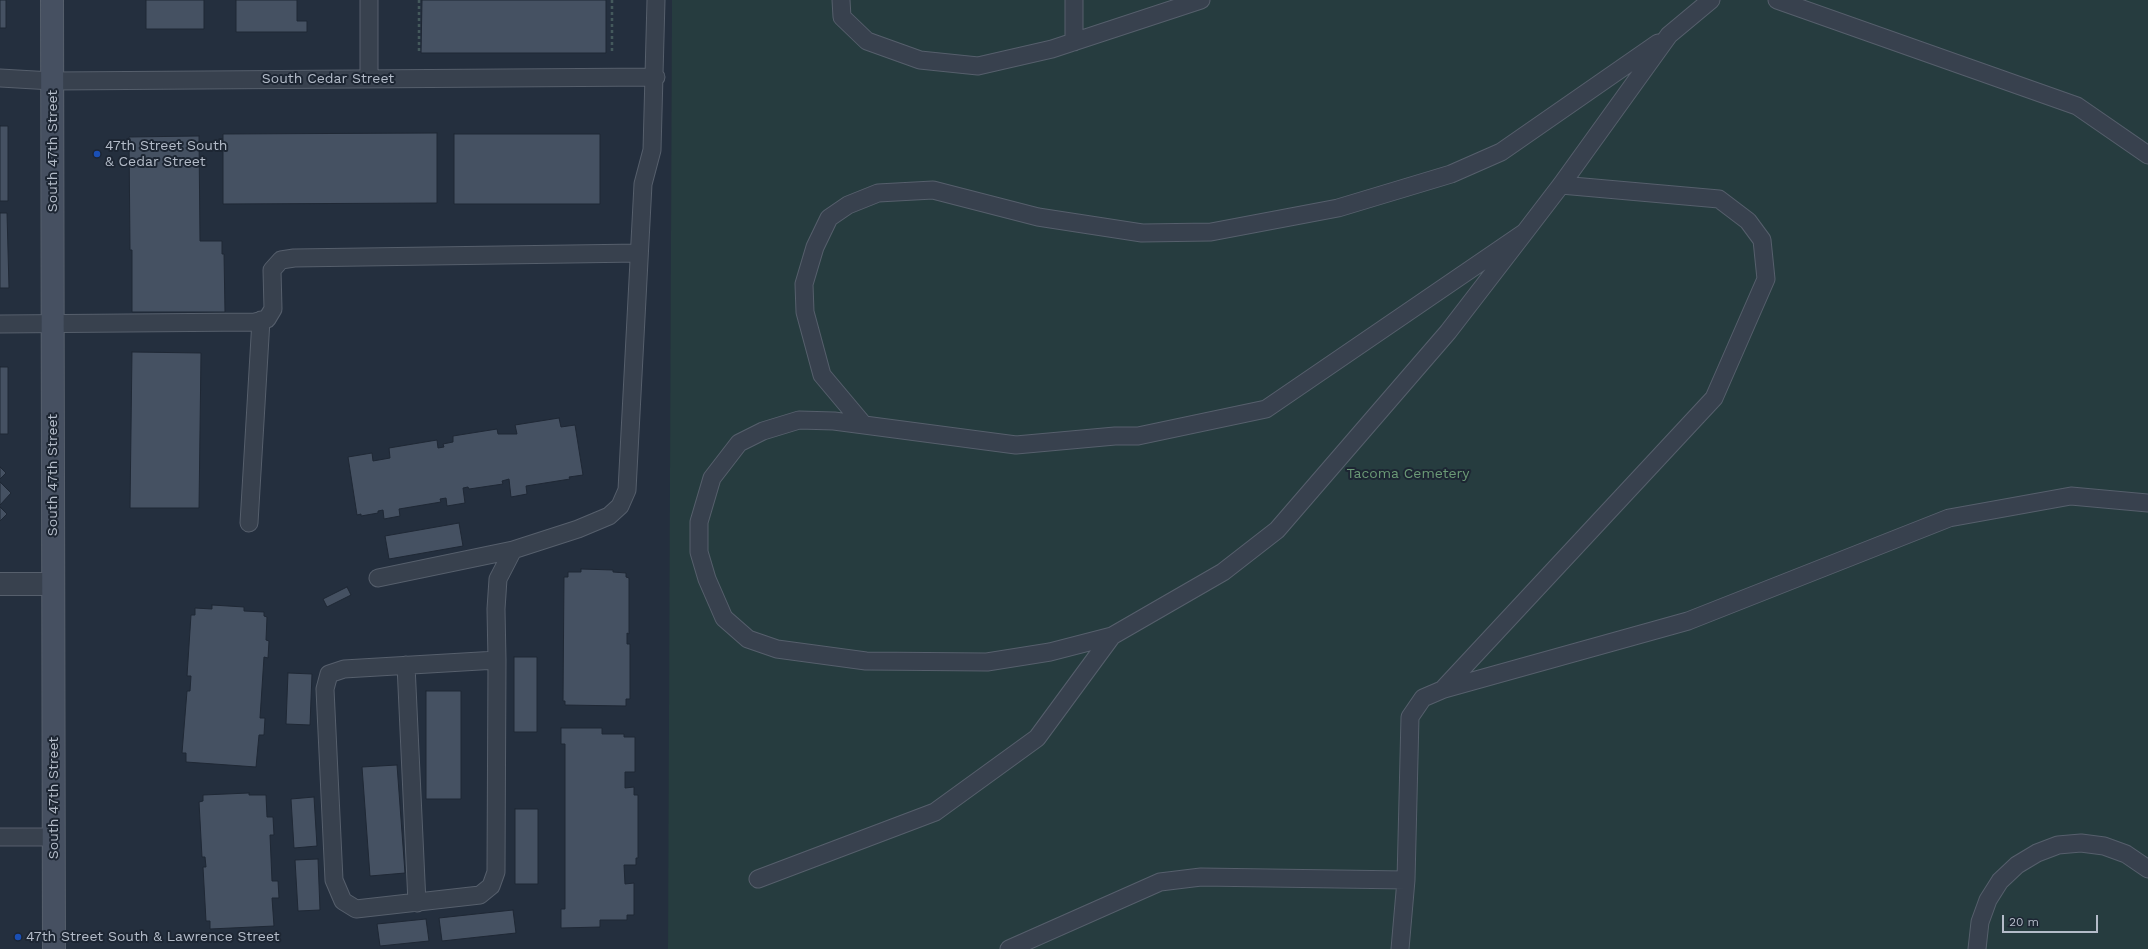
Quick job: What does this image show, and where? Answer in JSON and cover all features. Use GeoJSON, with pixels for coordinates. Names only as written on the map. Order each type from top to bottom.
{"type":"FeatureCollection","features":[{"type":"Feature","properties":{"kind":"main road","name":"South 47th Street"},"geometry":{"type":"LineString","coordinates":[[52,0],[54,949]]}},
{"type":"Feature","properties":{"kind":"street"},"geometry":{"type":"LineString","coordinates":[[0,584],[54,584]]}},
{"type":"Feature","properties":{"kind":"lane"},"geometry":{"type":"LineString","coordinates":[[369,0],[369,79]]}},
{"type":"Feature","properties":{"kind":"lane"},"geometry":{"type":"LineString","coordinates":[[378,578],[513,550],[578,529],[609,516],[620,506],[627,490],[643,184],[652,150],[656,77],[656,0]]}},
{"type":"Feature","properties":{"kind":"lane"},"geometry":{"type":"LineString","coordinates":[[841,0],[842,17],[866,40],[920,60],[978,66],[1052,49],[1201,0]]}},
{"type":"Feature","properties":{"kind":"lane"},"geometry":{"type":"LineString","coordinates":[[1074,0],[1074,42]]}},
{"type":"Feature","properties":{"kind":"lane"},"geometry":{"type":"LineString","coordinates":[[864,425],[822,375],[805,312],[804,284],[815,248],[829,218],[848,205],[878,193],[933,190],[1038,217],[1142,233],[1211,232],[1338,208],[1451,174],[1501,152],[1669,35],[1711,0]]}},
{"type":"Feature","properties":{"kind":"lane"},"geometry":{"type":"LineString","coordinates":[[1777,0],[2076,106],[2148,155]]}},
{"type":"Feature","properties":{"kind":"lane"},"geometry":{"type":"LineString","coordinates":[[1525,232],[1266,409],[1138,436],[1115,436],[1016,445],[834,421],[799,420],[763,431],[739,443],[712,478],[699,522],[699,552],[707,579],[724,618],[748,639],[777,649],[866,661],[987,662],[1050,652],[1112,636],[1223,572],[1277,530],[1448,332],[1525,232],[1561,185],[1669,35]]}},
{"type":"Feature","properties":{"kind":"lane","name":"South Cedar Street"},"geometry":{"type":"LineString","coordinates":[[0,78],[52,81],[656,77]]}},
{"type":"Feature","properties":{"kind":"lane"},"geometry":{"type":"LineString","coordinates":[[1444,689],[1714,398],[1766,279],[1762,240],[1748,221],[1719,199],[1561,185]]}},
{"type":"Feature","properties":{"kind":"lane"},"geometry":{"type":"LineString","coordinates":[[0,324],[267,319],[273,309],[272,270],[281,260],[294,258],[639,253]]}},
{"type":"Feature","properties":{"kind":"lane"},"geometry":{"type":"LineString","coordinates":[[249,523],[261,320]]}},
{"type":"Feature","properties":{"kind":"lane"},"geometry":{"type":"LineString","coordinates":[[1400,949],[1406,880],[1410,717],[1423,698],[1444,689],[1688,621],[1949,518],[2071,496],[2148,503]]}},
{"type":"Feature","properties":{"kind":"lane"},"geometry":{"type":"LineString","coordinates":[[497,660],[344,669],[330,674],[325,689],[334,880],[343,901],[356,909],[480,896],[491,886],[496,872],[497,660],[496,609],[498,579],[513,550]]}},
{"type":"Feature","properties":{"kind":"lane"},"geometry":{"type":"LineString","coordinates":[[758,879],[935,812],[1037,738],[1112,636]]}},
{"type":"Feature","properties":{"kind":"lane"},"geometry":{"type":"LineString","coordinates":[[406,665],[417,903]]}},
{"type":"Feature","properties":{"kind":"lane"},"geometry":{"type":"LineString","coordinates":[[0,837],[54,837]]}},
{"type":"Feature","properties":{"kind":"lane"},"geometry":{"type":"LineString","coordinates":[[1977,949],[1980,922],[1988,900],[2000,881],[2017,865],[2036,853],[2058,845],[2074,844],[2104,846],[2126,854],[2148,869]]}},
{"type":"Feature","properties":{"kind":"lane"},"geometry":{"type":"LineString","coordinates":[[1009,949],[1160,882],[1201,877],[1406,880]]}},
{"type":"Feature","properties":{"kind":"path"},"geometry":{"type":"LineString","coordinates":[[420,0],[420,56]]}},
{"type":"Feature","properties":{"kind":"path"},"geometry":{"type":"LineString","coordinates":[[612,0],[612,54]]}},
{"type":"Feature","properties":{"kind":"green space","name":"Tacoma Cemetery"},"geometry":{"type":"Polygon","coordinates":[[[672,0],[2148,0],[2148,949],[668,949],[672,0]]]}},
{"type":"Feature","properties":{"kind":"building"},"geometry":{"type":"Polygon","coordinates":[[[0,0],[6,0],[6,28],[0,28],[0,0]]]}},
{"type":"Feature","properties":{"kind":"building"},"geometry":{"type":"Polygon","coordinates":[[[146,0],[204,0],[204,29],[146,29],[146,0]]]}},
{"type":"Feature","properties":{"kind":"building"},"geometry":{"type":"Polygon","coordinates":[[[236,0],[297,0],[297,21],[307,21],[307,32],[236,32],[236,0]]]}},
{"type":"Feature","properties":{"kind":"building"},"geometry":{"type":"Polygon","coordinates":[[[422,0],[606,0],[606,53],[421,53],[422,0]]]}},
{"type":"Feature","properties":{"kind":"building"},"geometry":{"type":"Polygon","coordinates":[[[0,126],[8,126],[8,201],[0,201],[0,126]]]}},
{"type":"Feature","properties":{"kind":"building"},"geometry":{"type":"Polygon","coordinates":[[[437,133],[437,203],[223,204],[223,134],[437,133]]]}},
{"type":"Feature","properties":{"kind":"building"},"geometry":{"type":"Polygon","coordinates":[[[454,134],[600,134],[600,204],[454,204],[454,134]]]}},
{"type":"Feature","properties":{"kind":"building"},"geometry":{"type":"Polygon","coordinates":[[[199,136],[200,241],[222,241],[222,254],[224,254],[225,312],[132,312],[129,137],[199,136]]]}},
{"type":"Feature","properties":{"kind":"building"},"geometry":{"type":"Polygon","coordinates":[[[0,213],[7,213],[9,288],[0,288],[0,213]]]}},
{"type":"Feature","properties":{"kind":"building"},"geometry":{"type":"Polygon","coordinates":[[[132,352],[201,353],[199,508],[130,508],[132,352]]]}},
{"type":"Feature","properties":{"kind":"building"},"geometry":{"type":"Polygon","coordinates":[[[0,367],[8,367],[8,434],[0,434],[0,367]]]}},
{"type":"Feature","properties":{"kind":"building"},"geometry":{"type":"Polygon","coordinates":[[[559,418],[561,427],[575,425],[583,475],[569,477],[570,479],[526,486],[527,494],[511,497],[509,479],[502,481],[503,484],[469,489],[468,487],[463,488],[465,503],[447,506],[446,498],[440,499],[441,502],[399,509],[400,516],[384,519],[383,510],[378,511],[378,513],[361,516],[361,514],[357,515],[348,457],[372,453],[373,461],[390,458],[389,448],[437,440],[438,448],[444,447],[443,444],[453,442],[453,436],[497,429],[498,434],[517,434],[515,425],[559,418]]]}},
{"type":"Feature","properties":{"kind":"building"},"geometry":{"type":"Polygon","coordinates":[[[0,467],[6,473],[0,479],[0,467]]]}},
{"type":"Feature","properties":{"kind":"building"},"geometry":{"type":"Polygon","coordinates":[[[0,482],[11,493],[0,505],[0,482]]]}},
{"type":"Feature","properties":{"kind":"building"},"geometry":{"type":"Polygon","coordinates":[[[0,507],[7,514],[0,521],[0,507]]]}},
{"type":"Feature","properties":{"kind":"building"},"geometry":{"type":"Polygon","coordinates":[[[459,523],[463,546],[389,559],[385,536],[459,523]]]}},
{"type":"Feature","properties":{"kind":"building"},"geometry":{"type":"Polygon","coordinates":[[[581,569],[613,570],[613,572],[626,573],[626,577],[629,578],[629,634],[627,633],[627,644],[630,644],[630,699],[626,699],[626,706],[565,705],[565,701],[563,701],[564,577],[568,577],[568,572],[581,572],[581,569]]]}},
{"type":"Feature","properties":{"kind":"building"},"geometry":{"type":"Polygon","coordinates":[[[347,587],[351,595],[327,607],[323,599],[347,587]]]}},
{"type":"Feature","properties":{"kind":"building"},"geometry":{"type":"Polygon","coordinates":[[[212,605],[244,607],[244,611],[264,612],[264,616],[267,617],[266,640],[269,641],[268,658],[264,657],[260,718],[265,718],[264,735],[259,735],[256,767],[186,762],[186,753],[182,753],[187,691],[190,691],[191,676],[187,676],[191,615],[195,615],[195,608],[212,609],[212,605]]]}},
{"type":"Feature","properties":{"kind":"building"},"geometry":{"type":"Polygon","coordinates":[[[514,657],[537,657],[537,732],[514,732],[514,657]]]}},
{"type":"Feature","properties":{"kind":"building"},"geometry":{"type":"Polygon","coordinates":[[[288,673],[312,674],[310,725],[286,724],[288,673]]]}},
{"type":"Feature","properties":{"kind":"building"},"geometry":{"type":"Polygon","coordinates":[[[426,691],[461,691],[461,799],[426,799],[426,691]]]}},
{"type":"Feature","properties":{"kind":"building"},"geometry":{"type":"Polygon","coordinates":[[[561,728],[602,728],[602,734],[624,734],[624,737],[635,737],[635,772],[625,772],[625,788],[634,787],[634,795],[638,795],[638,858],[636,858],[636,865],[624,865],[625,884],[634,883],[634,915],[627,915],[627,920],[600,920],[600,927],[561,928],[561,909],[565,909],[565,744],[561,744],[561,728]]]}},
{"type":"Feature","properties":{"kind":"building"},"geometry":{"type":"Polygon","coordinates":[[[397,765],[405,873],[370,876],[362,767],[397,765]]]}},
{"type":"Feature","properties":{"kind":"building"},"geometry":{"type":"Polygon","coordinates":[[[249,793],[249,795],[266,795],[267,817],[273,817],[274,835],[270,835],[272,881],[278,881],[279,898],[272,898],[274,926],[210,929],[210,921],[206,921],[203,867],[206,867],[205,857],[202,857],[199,802],[203,801],[203,795],[249,793]]]}},
{"type":"Feature","properties":{"kind":"building"},"geometry":{"type":"Polygon","coordinates":[[[314,797],[317,846],[294,848],[291,799],[314,797]]]}},
{"type":"Feature","properties":{"kind":"building"},"geometry":{"type":"Polygon","coordinates":[[[515,809],[538,809],[538,884],[515,884],[515,809]]]}},
{"type":"Feature","properties":{"kind":"building"},"geometry":{"type":"Polygon","coordinates":[[[318,859],[320,910],[298,911],[295,860],[318,859]]]}},
{"type":"Feature","properties":{"kind":"building"},"geometry":{"type":"Polygon","coordinates":[[[513,910],[516,933],[442,941],[439,918],[513,910]]]}},
{"type":"Feature","properties":{"kind":"building"},"geometry":{"type":"Polygon","coordinates":[[[426,919],[429,941],[380,946],[377,924],[426,919]]]}},
{"type":"Feature","properties":{"kind":"place","name":"47th Street South & Cedar Street"},"geometry":{"type":"Point","coordinates":[97,154]}},
{"type":"Feature","properties":{"kind":"place","name":"47th Street South & Lawrence Street"},"geometry":{"type":"Point","coordinates":[18,937]}}]}
